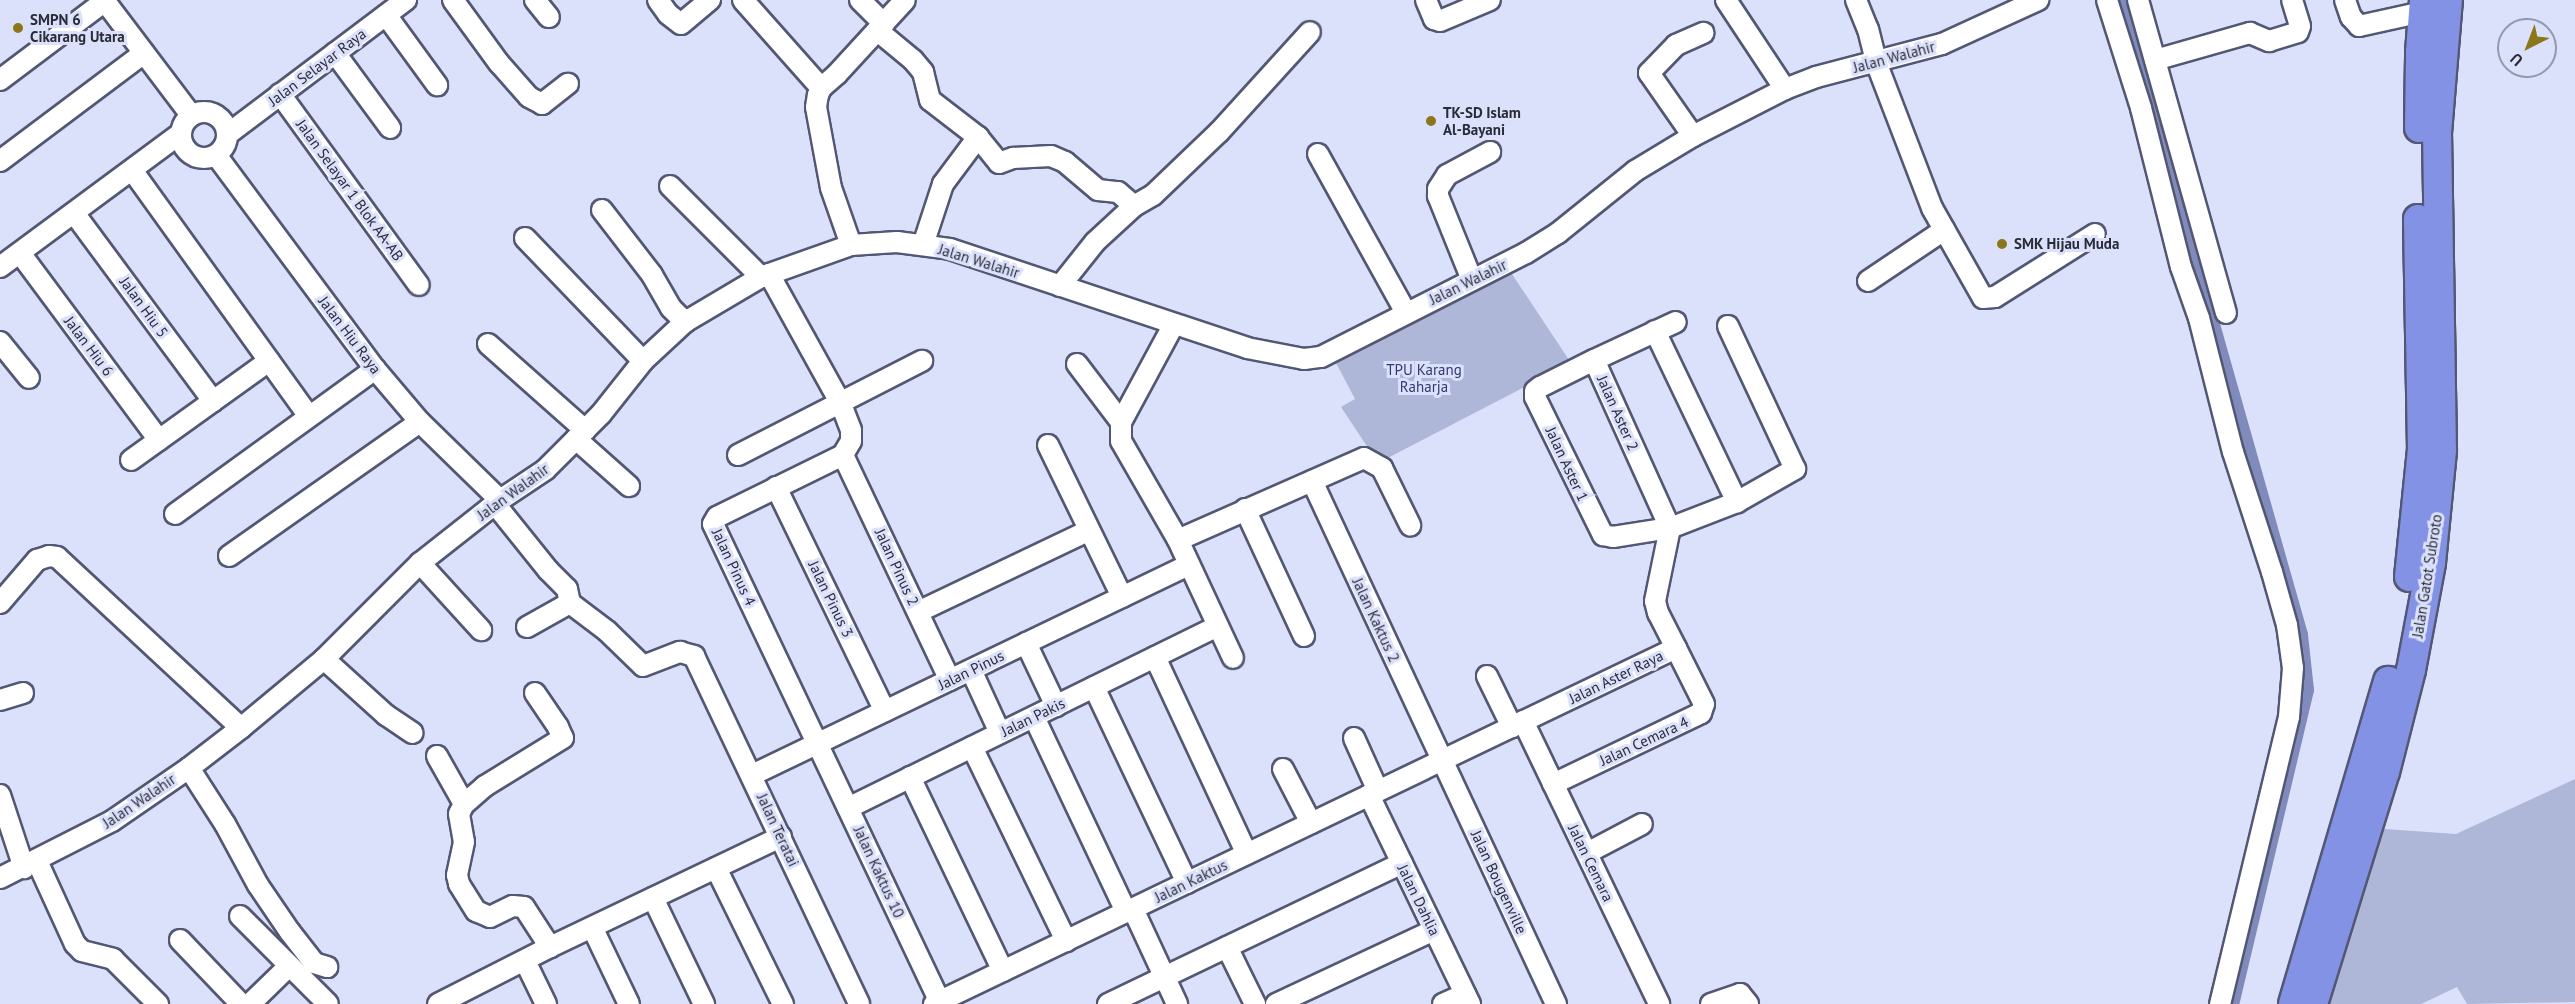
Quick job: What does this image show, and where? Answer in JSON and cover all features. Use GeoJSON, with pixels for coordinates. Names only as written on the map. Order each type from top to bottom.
{"type":"FeatureCollection","features":[{"type":"Feature","properties":{"kind":"highway"},"geometry":{"type":"LineString","coordinates":[[2428,133],[2448,0]]}},
{"type":"Feature","properties":{"kind":"highway"},"geometry":{"type":"LineString","coordinates":[[2423,6],[2428,133]]}},
{"type":"Feature","properties":{"kind":"highway","name":"Jalan Gatot Subroto"},"geometry":{"type":"LineString","coordinates":[[2293,1004],[2389,679],[2412,560],[2421,450],[2428,133]]}},
{"type":"Feature","properties":{"kind":"highway","name":"Jalan Gatot Subroto"},"geometry":{"type":"LineString","coordinates":[[2313,1004],[2385,772],[2411,670],[2431,563],[2442,450],[2428,133]]}},
{"type":"Feature","properties":{"kind":"street","name":"Jalan Selayar Raya"},"geometry":{"type":"LineString","coordinates":[[228,134],[406,0]]}},
{"type":"Feature","properties":{"kind":"street"},"geometry":{"type":"LineString","coordinates":[[453,0],[499,63],[530,97],[542,104],[568,84]]}},
{"type":"Feature","properties":{"kind":"street"},"geometry":{"type":"LineString","coordinates":[[535,0],[549,17]]}},
{"type":"Feature","properties":{"kind":"street"},"geometry":{"type":"LineString","coordinates":[[658,0],[668,14],[681,24],[710,0]]}},
{"type":"Feature","properties":{"kind":"street"},"geometry":{"type":"LineString","coordinates":[[743,0],[821,88]]}},
{"type":"Feature","properties":{"kind":"street"},"geometry":{"type":"LineString","coordinates":[[860,0],[881,27],[923,72],[930,100],[978,137],[999,163],[1013,158],[1051,156],[1065,162],[1098,190],[1118,192],[1134,206]]}},
{"type":"Feature","properties":{"kind":"street"},"geometry":{"type":"LineString","coordinates":[[850,245],[826,165],[816,107],[821,88],[905,0]]}},
{"type":"Feature","properties":{"kind":"street"},"geometry":{"type":"LineString","coordinates":[[1426,0],[1434,18],[1440,21],[1490,0]]}},
{"type":"Feature","properties":{"kind":"street"},"geometry":{"type":"LineString","coordinates":[[1726,0],[1785,89]]}},
{"type":"Feature","properties":{"kind":"street"},"geometry":{"type":"LineString","coordinates":[[1856,0],[1868,29],[1876,62],[1932,208],[1976,289],[1987,299],[1995,297],[2095,234]]}},
{"type":"Feature","properties":{"kind":"street","name":"Jalan Walahir"},"geometry":{"type":"LineString","coordinates":[[0,878],[31,865],[112,821],[189,768],[241,728],[324,659],[420,563],[497,502],[545,470],[581,434],[643,361],[686,322],[765,276],[850,245],[897,242],[923,245],[950,249],[1247,348],[1304,358],[1321,357],[1526,253],[1558,232],[1635,171],[1693,136],[1785,89],[1816,77],[1942,44],[2038,0]]}},
{"type":"Feature","properties":{"kind":"street"},"geometry":{"type":"LineString","coordinates":[[2107,0],[2130,11],[2155,60],[2150,89],[2181,267],[2212,365],[2233,452],[2272,572],[2287,626],[2293,668],[2289,717],[2220,1004]]}},
{"type":"Feature","properties":{"kind":"street"},"geometry":{"type":"LineString","coordinates":[[2155,60],[2247,33],[2269,41],[2298,32],[2300,26],[2292,0]]}},
{"type":"Feature","properties":{"kind":"street"},"geometry":{"type":"LineString","coordinates":[[2345,0],[2351,18],[2358,26],[2423,6]]}},
{"type":"Feature","properties":{"kind":"street"},"geometry":{"type":"LineString","coordinates":[[0,80],[105,1],[191,115]]}},
{"type":"Feature","properties":{"kind":"street"},"geometry":{"type":"LineString","coordinates":[[2130,11],[2150,89],[2226,313]]}},
{"type":"Feature","properties":{"kind":"street"},"geometry":{"type":"LineString","coordinates":[[386,15],[437,85]]}},
{"type":"Feature","properties":{"kind":"street"},"geometry":{"type":"LineString","coordinates":[[1060,286],[1095,242],[1134,206],[1153,195],[1219,132],[1310,32]]}},
{"type":"Feature","properties":{"kind":"street"},"geometry":{"type":"LineString","coordinates":[[1693,136],[1648,73],[1676,45],[1702,33]]}},
{"type":"Feature","properties":{"kind":"street"},"geometry":{"type":"LineString","coordinates":[[0,161],[144,53]]}},
{"type":"Feature","properties":{"kind":"street"},"geometry":{"type":"LineString","coordinates":[[335,53],[390,128]]}},
{"type":"Feature","properties":{"kind":"street","name":"Jalan Selayar 1 Blok AA-AB"},"geometry":{"type":"LineString","coordinates":[[280,94],[419,285]]}},
{"type":"Feature","properties":{"kind":"street"},"geometry":{"type":"LineString","coordinates":[[207,111],[222,118],[228,134],[225,146],[216,155],[205,158],[193,155],[184,147],[180,134],[183,124],[191,115],[207,111]]}},
{"type":"Feature","properties":{"kind":"street"},"geometry":{"type":"LineString","coordinates":[[0,267],[180,134]]}},
{"type":"Feature","properties":{"kind":"street"},"geometry":{"type":"LineString","coordinates":[[923,245],[943,184],[978,137]]}},
{"type":"Feature","properties":{"kind":"street"},"geometry":{"type":"LineString","coordinates":[[1472,280],[1438,196],[1438,189],[1447,175],[1490,152]]}},
{"type":"Feature","properties":{"kind":"street"},"geometry":{"type":"LineString","coordinates":[[1318,154],[1406,313]]}},
{"type":"Feature","properties":{"kind":"street","name":"Jalan Hiu Raya"},"geometry":{"type":"LineString","coordinates":[[216,155],[375,369],[420,422],[497,502],[548,570],[567,589],[570,603]]}},
{"type":"Feature","properties":{"kind":"street"},"geometry":{"type":"LineString","coordinates":[[132,170],[309,416]]}},
{"type":"Feature","properties":{"kind":"street"},"geometry":{"type":"LineString","coordinates":[[670,186],[765,276],[841,404],[851,430],[851,441],[843,455]]}},
{"type":"Feature","properties":{"kind":"street"},"geometry":{"type":"LineString","coordinates":[[602,210],[652,275],[671,308],[686,322]]}},
{"type":"Feature","properties":{"kind":"street","name":"Jalan Hiu 5"},"geometry":{"type":"LineString","coordinates":[[74,213],[213,401]]}},
{"type":"Feature","properties":{"kind":"street"},"geometry":{"type":"LineString","coordinates":[[1868,281],[1944,230]]}},
{"type":"Feature","properties":{"kind":"street"},"geometry":{"type":"LineString","coordinates":[[525,238],[643,361]]}},
{"type":"Feature","properties":{"kind":"street","name":"Jalan Hiu 6"},"geometry":{"type":"LineString","coordinates":[[20,253],[159,440]]}},
{"type":"Feature","properties":{"kind":"street","name":"Jalan Aster 2"},"geometry":{"type":"LineString","coordinates":[[1670,528],[1594,360],[1676,322]]}},
{"type":"Feature","properties":{"kind":"street"},"geometry":{"type":"LineString","coordinates":[[1174,324],[1121,422],[1121,441],[1178,540],[1233,658]]}},
{"type":"Feature","properties":{"kind":"street"},"geometry":{"type":"LineString","coordinates":[[1670,528],[1737,502],[1793,471],[1795,465],[1728,326]]}},
{"type":"Feature","properties":{"kind":"street"},"geometry":{"type":"LineString","coordinates":[[1655,331],[1737,502]]}},
{"type":"Feature","properties":{"kind":"street"},"geometry":{"type":"LineString","coordinates":[[0,342],[29,378]]}},
{"type":"Feature","properties":{"kind":"street"},"geometry":{"type":"LineString","coordinates":[[488,344],[581,434],[628,486]]}},
{"type":"Feature","properties":{"kind":"street","name":"Jalan Aster 1"},"geometry":{"type":"LineString","coordinates":[[1594,360],[1540,387],[1535,391],[1535,397],[1603,535],[1612,537],[1670,528]]}},
{"type":"Feature","properties":{"kind":"street"},"geometry":{"type":"LineString","coordinates":[[130,460],[269,361]]}},
{"type":"Feature","properties":{"kind":"street"},"geometry":{"type":"LineString","coordinates":[[738,455],[922,361]]}},
{"type":"Feature","properties":{"kind":"street"},"geometry":{"type":"LineString","coordinates":[[1077,364],[1121,422]]}},
{"type":"Feature","properties":{"kind":"street"},"geometry":{"type":"LineString","coordinates":[[175,514],[375,369]]}},
{"type":"Feature","properties":{"kind":"street"},"geometry":{"type":"LineString","coordinates":[[229,556],[420,422]]}},
{"type":"Feature","properties":{"kind":"street"},"geometry":{"type":"LineString","coordinates":[[1048,445],[1122,597]]}},
{"type":"Feature","properties":{"kind":"street","name":"Jalan Pinus 4"},"geometry":{"type":"LineString","coordinates":[[817,743],[713,524],[717,517],[843,455]]}},
{"type":"Feature","properties":{"kind":"street","name":"Jalan Pinus 2"},"geometry":{"type":"LineString","coordinates":[[843,455],[950,680]]}},
{"type":"Feature","properties":{"kind":"street"},"geometry":{"type":"LineString","coordinates":[[1178,540],[1364,458],[1382,468],[1410,525]]}},
{"type":"Feature","properties":{"kind":"street","name":"Jalan Kaktus 2"},"geometry":{"type":"LineString","coordinates":[[1312,480],[1442,759]]}},
{"type":"Feature","properties":{"kind":"street","name":"Jalan Pinus 3"},"geometry":{"type":"LineString","coordinates":[[776,487],[885,711]]}},
{"type":"Feature","properties":{"kind":"street"},"geometry":{"type":"LineString","coordinates":[[1245,509],[1304,636]]}},
{"type":"Feature","properties":{"kind":"street","name":"Jalan Aster Raya"},"geometry":{"type":"LineString","coordinates":[[1442,759],[1676,648],[1658,613],[1655,602],[1670,528]]}},
{"type":"Feature","properties":{"kind":"street"},"geometry":{"type":"LineString","coordinates":[[918,612],[1088,531]]}},
{"type":"Feature","properties":{"kind":"street"},"geometry":{"type":"LineString","coordinates":[[0,603],[37,561],[49,556],[57,558],[241,728]]}},
{"type":"Feature","properties":{"kind":"street"},"geometry":{"type":"LineString","coordinates":[[420,563],[481,630]]}},
{"type":"Feature","properties":{"kind":"street","name":"Jalan Pinus"},"geometry":{"type":"LineString","coordinates":[[752,775],[1189,565]]}},
{"type":"Feature","properties":{"kind":"street"},"geometry":{"type":"LineString","coordinates":[[527,627],[570,603]]}},
{"type":"Feature","properties":{"kind":"street","name":"Jalan Teratai"},"geometry":{"type":"LineString","coordinates":[[570,603],[607,631],[643,666],[680,652],[694,656],[782,837],[859,1004]]}},
{"type":"Feature","properties":{"kind":"street","name":"Jalan Pakis"},"geometry":{"type":"LineString","coordinates":[[848,808],[1218,626]]}},
{"type":"Feature","properties":{"kind":"street"},"geometry":{"type":"LineString","coordinates":[[1026,643],[1056,706]]}},
{"type":"Feature","properties":{"kind":"street","name":"Jalan Cemara 4"},"geometry":{"type":"LineString","coordinates":[[1553,784],[1701,713],[1704,704],[1676,648]]}},
{"type":"Feature","properties":{"kind":"street"},"geometry":{"type":"LineString","coordinates":[[1155,657],[1246,854]]}},
{"type":"Feature","properties":{"kind":"street"},"geometry":{"type":"LineString","coordinates":[[324,659],[386,715],[413,733]]}},
{"type":"Feature","properties":{"kind":"street"},"geometry":{"type":"LineString","coordinates":[[971,670],[1000,733]]}},
{"type":"Feature","properties":{"kind":"street","name":"Jalan Cemara"},"geometry":{"type":"LineString","coordinates":[[1487,676],[1553,784],[1659,1004]]}},
{"type":"Feature","properties":{"kind":"street"},"geometry":{"type":"LineString","coordinates":[[1094,687],[1187,883]]}},
{"type":"Feature","properties":{"kind":"street"},"geometry":{"type":"LineString","coordinates":[[0,700],[23,693]]}},
{"type":"Feature","properties":{"kind":"street"},"geometry":{"type":"LineString","coordinates":[[534,693],[558,726],[563,738],[485,786],[464,804],[459,814],[464,842],[457,875],[459,884],[481,915],[490,917],[513,906],[524,907],[550,947]]}},
{"type":"Feature","properties":{"kind":"street"},"geometry":{"type":"LineString","coordinates":[[1034,717],[1177,1004]]}},
{"type":"Feature","properties":{"kind":"street","name":"Jalan Dahlia"},"geometry":{"type":"LineString","coordinates":[[1354,738],[1401,863],[1467,999]]}},
{"type":"Feature","properties":{"kind":"street","name":"Jalan Kaktus 10"},"geometry":{"type":"LineString","coordinates":[[817,743],[937,1003]]}},
{"type":"Feature","properties":{"kind":"street"},"geometry":{"type":"LineString","coordinates":[[972,747],[1066,941]]}},
{"type":"Feature","properties":{"kind":"street"},"geometry":{"type":"LineString","coordinates":[[437,756],[464,804]]}},
{"type":"Feature","properties":{"kind":"street","name":"Jalan Kaktus"},"geometry":{"type":"LineString","coordinates":[[937,1003],[1442,759]]}},
{"type":"Feature","properties":{"kind":"street","name":"Jalan Bougenville"},"geometry":{"type":"LineString","coordinates":[[1442,759],[1556,1004]]}},
{"type":"Feature","properties":{"kind":"street"},"geometry":{"type":"LineString","coordinates":[[189,768],[225,824],[258,885],[283,922],[314,963],[327,967]]}},
{"type":"Feature","properties":{"kind":"street"},"geometry":{"type":"LineString","coordinates":[[1283,769],[1311,823]]}},
{"type":"Feature","properties":{"kind":"street"},"geometry":{"type":"LineString","coordinates":[[910,777],[1003,971]]}},
{"type":"Feature","properties":{"kind":"street"},"geometry":{"type":"LineString","coordinates":[[0,795],[31,865],[75,944],[82,951],[113,958],[158,1004]]}},
{"type":"Feature","properties":{"kind":"street"},"geometry":{"type":"LineString","coordinates":[[1587,853],[1642,824]]}},
{"type":"Feature","properties":{"kind":"street"},"geometry":{"type":"LineString","coordinates":[[438,1004],[471,997],[550,947],[782,837]]}},
{"type":"Feature","properties":{"kind":"street"},"geometry":{"type":"LineString","coordinates":[[1108,1004],[1401,863]]}},
{"type":"Feature","properties":{"kind":"street"},"geometry":{"type":"LineString","coordinates":[[716,868],[783,1004]]}},
{"type":"Feature","properties":{"kind":"street"},"geometry":{"type":"LineString","coordinates":[[654,898],[704,1004]]}},
{"type":"Feature","properties":{"kind":"street"},"geometry":{"type":"LineString","coordinates":[[240,916],[328,1004]]}},
{"type":"Feature","properties":{"kind":"street"},"geometry":{"type":"LineString","coordinates":[[593,928],[629,1004]]}},
{"type":"Feature","properties":{"kind":"street"},"geometry":{"type":"LineString","coordinates":[[1276,1004],[1434,930]]}},
{"type":"Feature","properties":{"kind":"street"},"geometry":{"type":"LineString","coordinates":[[180,940],[241,1004]]}},
{"type":"Feature","properties":{"kind":"street"},"geometry":{"type":"LineString","coordinates":[[1227,947],[1255,1004]]}},
{"type":"Feature","properties":{"kind":"street"},"geometry":{"type":"LineString","coordinates":[[525,961],[546,1004]]}},
{"type":"Feature","properties":{"kind":"street"},"geometry":{"type":"LineString","coordinates":[[250,1004],[289,966]]}},
{"type":"Feature","properties":{"kind":"street"},"geometry":{"type":"LineString","coordinates":[[1711,1004],[1740,994],[1748,1004]]}},
{"type":"Feature","properties":{"kind":"street"},"geometry":{"type":"LineString","coordinates":[[1443,1004],[1467,999]]}},
{"type":"Feature","properties":{"kind":"green space","name":"TPU Karang Raharja"},"geometry":{"type":"Polygon","coordinates":[[[1510,271],[1571,363],[1378,463],[1341,407],[1355,399],[1335,361],[1510,271]]]}},
{"type":"Feature","properties":{"kind":"green space"},"geometry":{"type":"Polygon","coordinates":[[[2575,779],[2575,1002],[2467,1004],[2457,987],[2421,1004],[2328,1004],[2371,828],[2456,834],[2575,779]]]}},
{"type":"Feature","properties":{"kind":"waterway"},"geometry":{"type":"LineString","coordinates":[[2120,0],[2300,635],[2306,690],[2231,1004]]}},
{"type":"Feature","properties":{"kind":"place","name":"SMPN 6 Cikarang Utara"},"geometry":{"type":"Point","coordinates":[18,28]}},
{"type":"Feature","properties":{"kind":"place","name":"TK-SD Islam Al-Bayani"},"geometry":{"type":"Point","coordinates":[1431,121]}},
{"type":"Feature","properties":{"kind":"place","name":"SMK Hijau Muda"},"geometry":{"type":"Point","coordinates":[2002,244]}}]}
